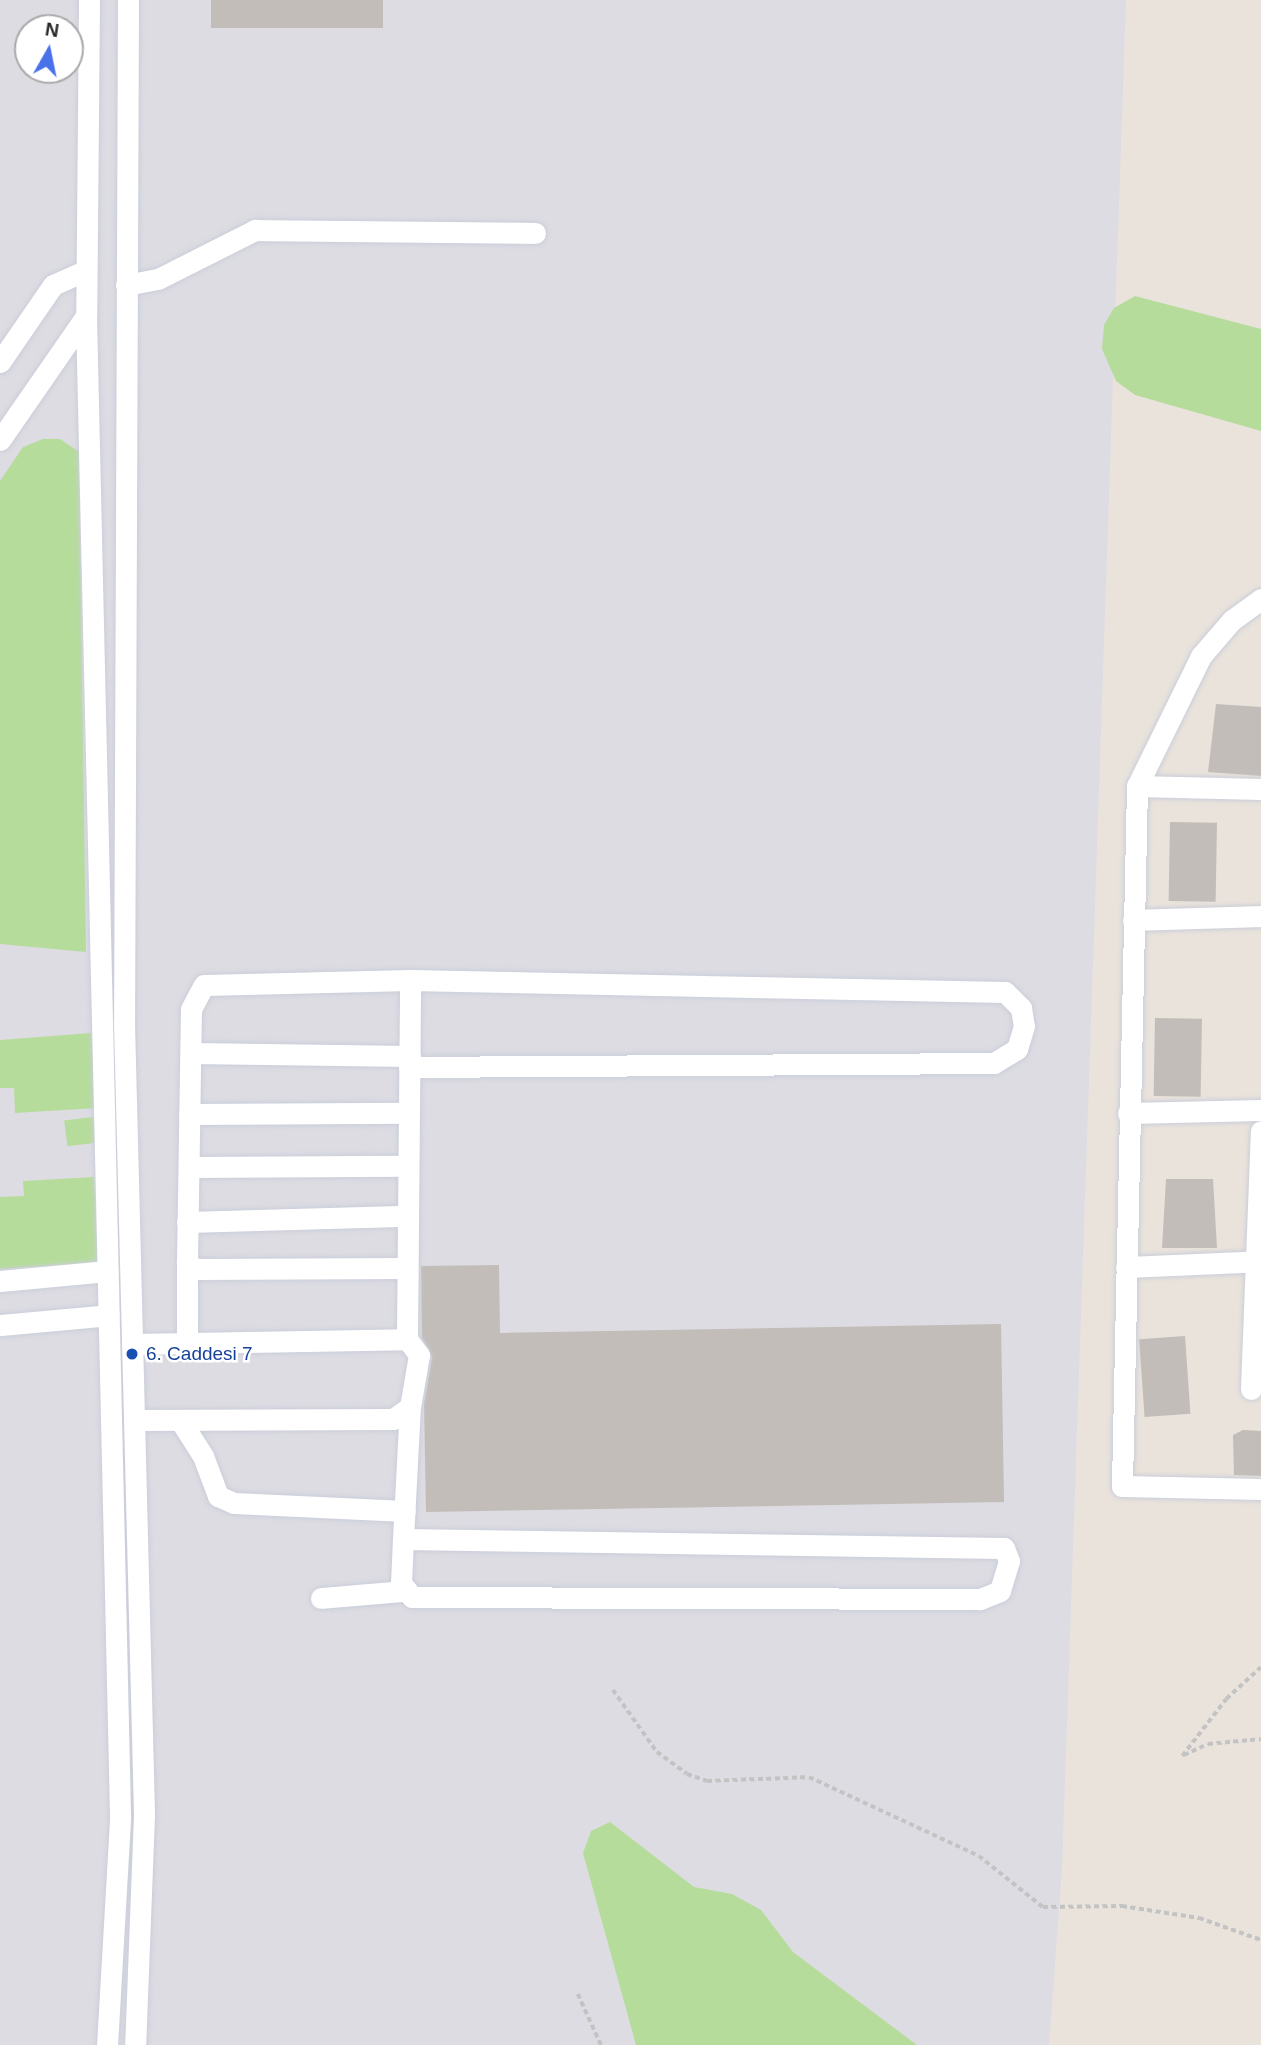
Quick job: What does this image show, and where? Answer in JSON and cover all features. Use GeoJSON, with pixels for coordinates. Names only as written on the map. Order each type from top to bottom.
{"type":"FeatureCollection","features":[{"type":"Feature","properties":{"kind":"street"},"geometry":{"type":"LineString","coordinates":[[89,0],[85,271],[120,1820],[107,2045]]}},
{"type":"Feature","properties":{"kind":"street"},"geometry":{"type":"LineString","coordinates":[[128,0],[124,1023],[144,1815],[135,2045]]}},
{"type":"Feature","properties":{"kind":"street"},"geometry":{"type":"LineString","coordinates":[[126,285],[158,279],[226,239],[255,230],[535,233]]}},
{"type":"Feature","properties":{"kind":"street"},"geometry":{"type":"LineString","coordinates":[[0,362],[53,285],[85,271]]}},
{"type":"Feature","properties":{"kind":"street"},"geometry":{"type":"LineString","coordinates":[[0,440],[86,316]]}},
{"type":"Feature","properties":{"kind":"street"},"geometry":{"type":"LineString","coordinates":[[1261,599],[1232,620],[1201,656],[1137,786],[1122,1486],[1261,1489]]}},
{"type":"Feature","properties":{"kind":"street"},"geometry":{"type":"LineString","coordinates":[[1137,786],[1261,789]]}},
{"type":"Feature","properties":{"kind":"street"},"geometry":{"type":"LineString","coordinates":[[1133,920],[1261,916]]}},
{"type":"Feature","properties":{"kind":"street"},"geometry":{"type":"LineString","coordinates":[[187,1341],[191,1010],[204,985],[410,979],[1005,992],[1021,1008],[1024,1026],[1017,1049],[994,1063],[410,1061],[191,1053]]}},
{"type":"Feature","properties":{"kind":"street"},"geometry":{"type":"LineString","coordinates":[[403,1591],[410,1407],[419,1355],[407,1339],[410,979]]}},
{"type":"Feature","properties":{"kind":"street"},"geometry":{"type":"LineString","coordinates":[[1128,1114],[1261,1110]]}},
{"type":"Feature","properties":{"kind":"street"},"geometry":{"type":"LineString","coordinates":[[189,1114],[409,1113]]}},
{"type":"Feature","properties":{"kind":"street"},"geometry":{"type":"LineString","coordinates":[[1251,1389],[1260,1261],[1261,1131]]}},
{"type":"Feature","properties":{"kind":"street"},"geometry":{"type":"LineString","coordinates":[[189,1167],[408,1166]]}},
{"type":"Feature","properties":{"kind":"street"},"geometry":{"type":"LineString","coordinates":[[187,1222],[408,1216]]}},
{"type":"Feature","properties":{"kind":"street"},"geometry":{"type":"LineString","coordinates":[[1126,1267],[1260,1261]]}},
{"type":"Feature","properties":{"kind":"street"},"geometry":{"type":"LineString","coordinates":[[187,1262],[195,1269],[407,1268]]}},
{"type":"Feature","properties":{"kind":"street"},"geometry":{"type":"LineString","coordinates":[[0,1281],[108,1271]]}},
{"type":"Feature","properties":{"kind":"street"},"geometry":{"type":"LineString","coordinates":[[0,1325],[109,1315]]}},
{"type":"Feature","properties":{"kind":"street"},"geometry":{"type":"LineString","coordinates":[[132,1344],[407,1339]]}},
{"type":"Feature","properties":{"kind":"street"},"geometry":{"type":"LineString","coordinates":[[134,1420],[393,1419],[410,1407]]}},
{"type":"Feature","properties":{"kind":"street"},"geometry":{"type":"LineString","coordinates":[[180,1420],[203,1456],[218,1496],[234,1503],[405,1511]]}},
{"type":"Feature","properties":{"kind":"street"},"geometry":{"type":"LineString","coordinates":[[321,1598],[403,1591],[433,1599],[980,1599],[1000,1591],[1009,1561],[1004,1548],[403,1539]]}},
{"type":"Feature","properties":{"kind":"path"},"geometry":{"type":"LineString","coordinates":[[1261,1667],[1226,1699],[1182,1756],[1208,1744],[1261,1739]]}},
{"type":"Feature","properties":{"kind":"path"},"geometry":{"type":"LineString","coordinates":[[612,1690],[657,1752],[687,1774],[708,1781],[809,1777],[979,1856],[1043,1907],[1122,1906],[1199,1918],[1261,1940]]}},
{"type":"Feature","properties":{"kind":"path"},"geometry":{"type":"LineString","coordinates":[[578,1994],[601,2045]]}},
{"type":"Feature","properties":{"kind":"shaded area"},"geometry":{"type":"Polygon","coordinates":[[[0,0],[1126,0],[1062,1869],[1049,2045],[0,2045],[0,0]]]}},
{"type":"Feature","properties":{"kind":"green space"},"geometry":{"type":"Polygon","coordinates":[[[1135,296],[1261,329],[1261,431],[1135,395],[1116,381],[1102,349],[1104,325],[1114,308],[1135,296]]]}},
{"type":"Feature","properties":{"kind":"green space"},"geometry":{"type":"Polygon","coordinates":[[[43,439],[60,439],[79,452],[86,952],[0,944],[0,481],[23,447],[43,439]]]}},
{"type":"Feature","properties":{"kind":"green space"},"geometry":{"type":"Polygon","coordinates":[[[91,1033],[97,1108],[15,1113],[14,1088],[0,1088],[0,1040],[91,1033]]]}},
{"type":"Feature","properties":{"kind":"green space"},"geometry":{"type":"Polygon","coordinates":[[[93,1117],[96,1143],[67,1146],[64,1121],[93,1117]]]}},
{"type":"Feature","properties":{"kind":"green space"},"geometry":{"type":"Polygon","coordinates":[[[94,1177],[98,1262],[0,1269],[0,1197],[24,1196],[23,1181],[94,1177]]]}},
{"type":"Feature","properties":{"kind":"green space"},"geometry":{"type":"Polygon","coordinates":[[[610,1822],[694,1887],[732,1894],[761,1910],[793,1952],[917,2045],[636,2045],[583,1853],[591,1831],[610,1822]]]}},
{"type":"Feature","properties":{"kind":"building"},"geometry":{"type":"Polygon","coordinates":[[[211,0],[383,0],[383,28],[211,28],[211,0]]]}},
{"type":"Feature","properties":{"kind":"building"},"geometry":{"type":"Polygon","coordinates":[[[1216,704],[1261,707],[1261,776],[1208,772],[1216,704]]]}},
{"type":"Feature","properties":{"kind":"building"},"geometry":{"type":"Polygon","coordinates":[[[1170,822],[1217,823],[1216,902],[1169,901],[1170,822]]]}},
{"type":"Feature","properties":{"kind":"building"},"geometry":{"type":"Polygon","coordinates":[[[1155,1018],[1202,1019],[1201,1097],[1154,1096],[1155,1018]]]}},
{"type":"Feature","properties":{"kind":"building"},"geometry":{"type":"Polygon","coordinates":[[[1166,1179],[1213,1179],[1217,1248],[1162,1248],[1166,1179]]]}},
{"type":"Feature","properties":{"kind":"building"},"geometry":{"type":"Polygon","coordinates":[[[499,1265],[500,1333],[1001,1324],[1004,1502],[426,1512],[424,1404],[432,1357],[422,1338],[421,1266],[499,1265]]]}},
{"type":"Feature","properties":{"kind":"building"},"geometry":{"type":"Polygon","coordinates":[[[1185,1336],[1190,1414],[1145,1417],[1139,1339],[1185,1336]]]}},
{"type":"Feature","properties":{"kind":"building"},"geometry":{"type":"Polygon","coordinates":[[[1243,1430],[1261,1431],[1261,1476],[1234,1475],[1233,1435],[1243,1430]]]}},
{"type":"Feature","properties":{"kind":"place","name":"6. Caddesi 7"},"geometry":{"type":"Point","coordinates":[132,1354]}}]}
